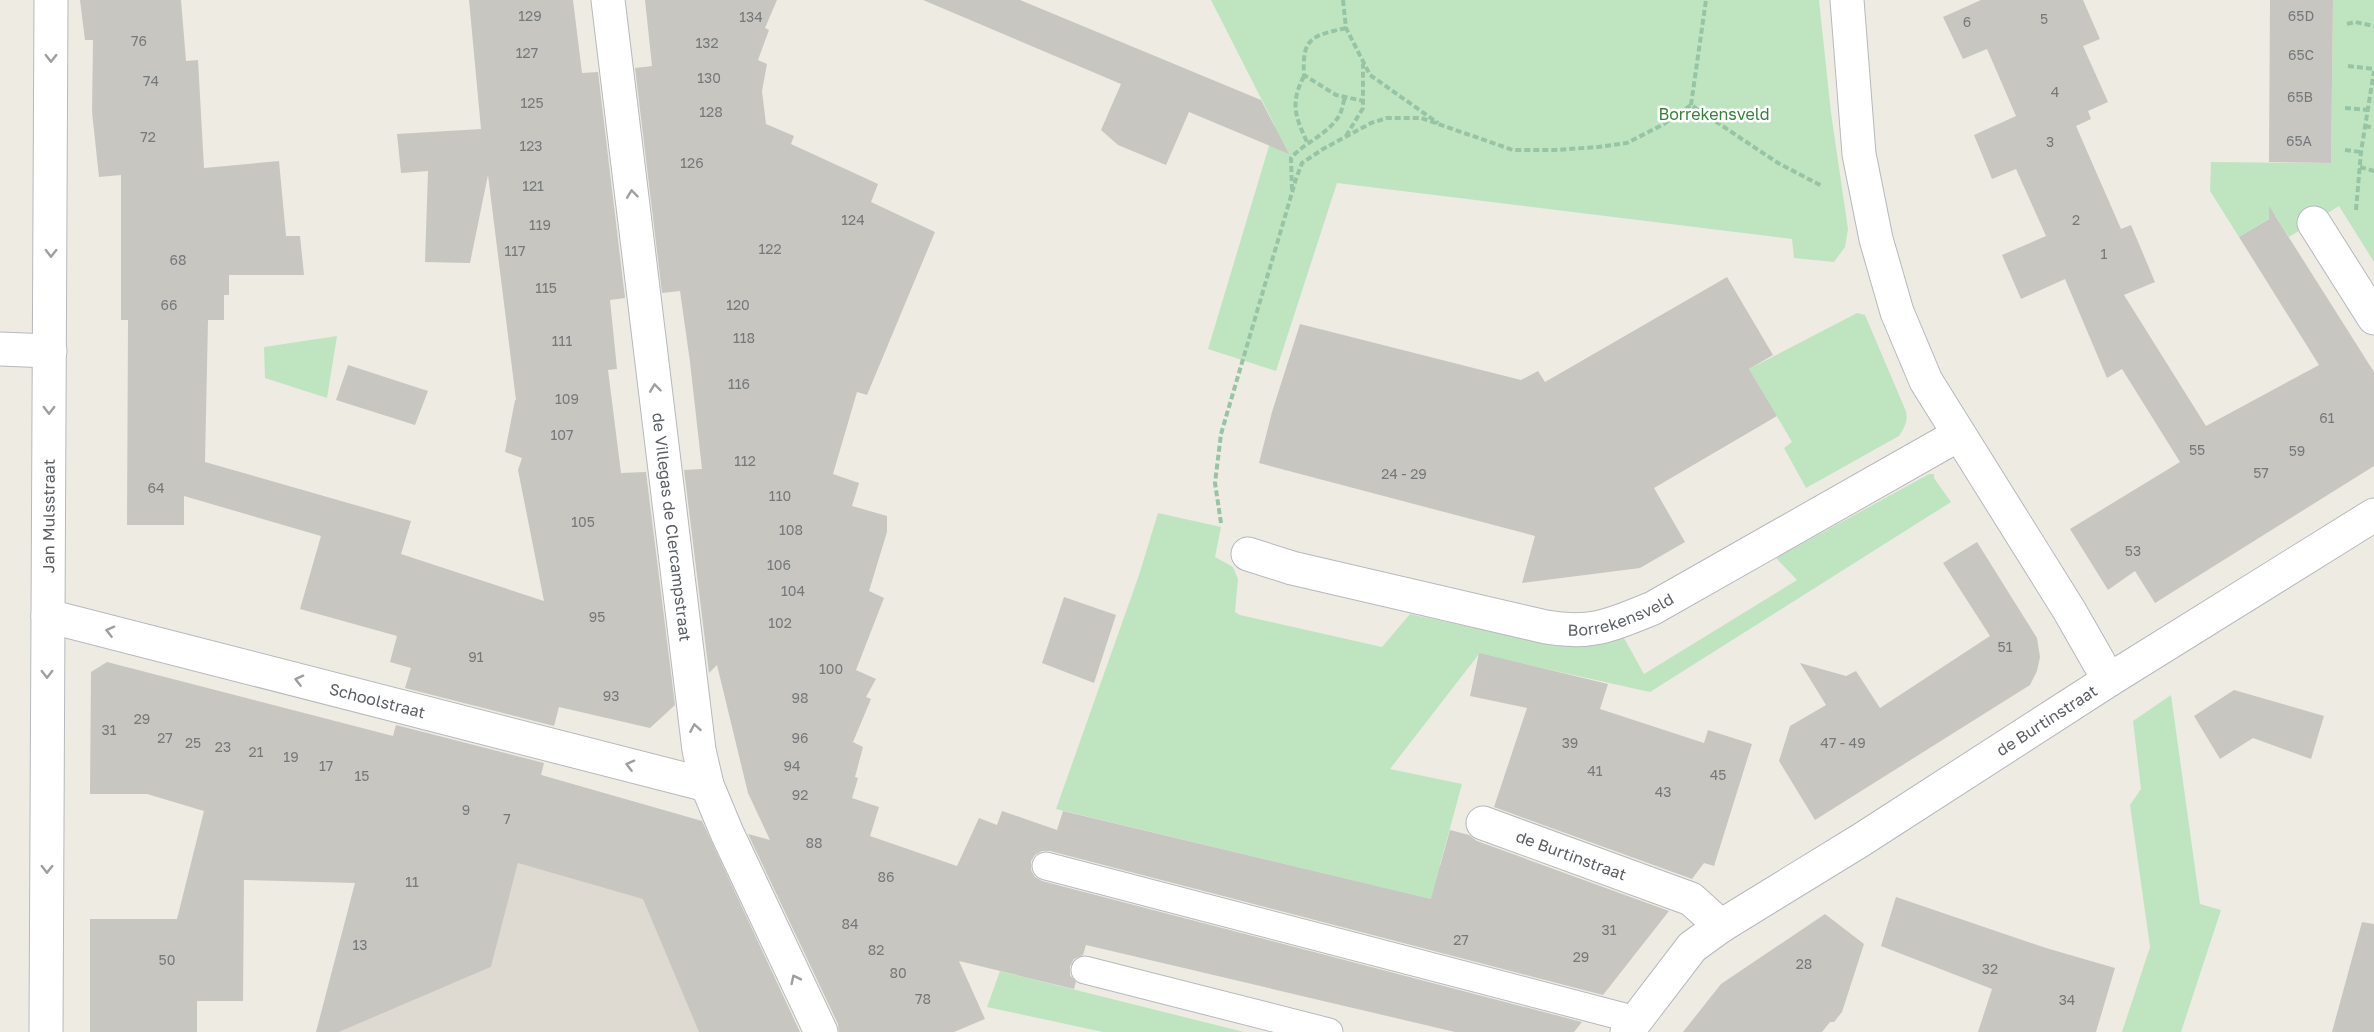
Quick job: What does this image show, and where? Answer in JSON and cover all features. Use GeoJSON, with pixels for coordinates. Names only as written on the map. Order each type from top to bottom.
{"type":"FeatureCollection","features":[{"type":"Feature","properties":{"kind":"street","name":"Jan Mulsstraat"},"geometry":{"type":"LineString","coordinates":[[46,1032],[51,0]]}},
{"type":"Feature","properties":{"kind":"street","name":"de Villegas de Clercampstraat"},"geometry":{"type":"LineString","coordinates":[[609,0],[693,716],[707,785],[727,833],[821,1032]]}},
{"type":"Feature","properties":{"kind":"street"},"geometry":{"type":"LineString","coordinates":[[1847,0],[1859,154],[1876,239],[1897,312],[1926,381],[2069,610],[2109,680]]}},
{"type":"Feature","properties":{"kind":"street"},"geometry":{"type":"LineString","coordinates":[[2314,223],[2374,318]]}},
{"type":"Feature","properties":{"kind":"street"},"geometry":{"type":"LineString","coordinates":[[0,349],[50,351]]}},
{"type":"Feature","properties":{"kind":"street","name":"Borrekensveld"},"geometry":{"type":"LineString","coordinates":[[1248,554],[1292,568],[1523,622],[1585,631],[1605,627],[1653,608],[1958,435]]}},
{"type":"Feature","properties":{"kind":"street","name":"de Burtinstraat"},"geometry":{"type":"LineString","coordinates":[[1632,1026],[1692,947],[1721,926],[2374,515]]}},
{"type":"Feature","properties":{"kind":"street","name":"Schoolstraat"},"geometry":{"type":"LineString","coordinates":[[48,616],[707,785]]}},
{"type":"Feature","properties":{"kind":"street","name":"de Burtinstraat"},"geometry":{"type":"LineString","coordinates":[[1483,823],[1691,899],[1721,926]]}},
{"type":"Feature","properties":{"kind":"lane"},"geometry":{"type":"LineString","coordinates":[[1046,866],[1632,1026]]}},
{"type":"Feature","properties":{"kind":"lane"},"geometry":{"type":"LineString","coordinates":[[1085,970],[1329,1032]]}},
{"type":"Feature","properties":{"kind":"path"},"geometry":{"type":"LineString","coordinates":[[1343,0],[1346,28],[1370,75],[1441,125]]}},
{"type":"Feature","properties":{"kind":"path"},"geometry":{"type":"LineString","coordinates":[[1248,554],[1228,542],[1219,516],[1215,483],[1221,434],[1302,163],[1346,136],[1371,123],[1387,118],[1421,118],[1513,150],[1598,147],[1627,143],[1664,124],[1691,105],[1706,0]]}},
{"type":"Feature","properties":{"kind":"path"},"geometry":{"type":"LineString","coordinates":[[2347,24],[2355,22],[2374,26]]}},
{"type":"Feature","properties":{"kind":"path"},"geometry":{"type":"LineString","coordinates":[[1307,142],[1296,120],[1295,93],[1304,75],[1303,56],[1311,41],[1320,33],[1346,28]]}},
{"type":"Feature","properties":{"kind":"path"},"geometry":{"type":"LineString","coordinates":[[1346,136],[1363,108],[1363,61]]}},
{"type":"Feature","properties":{"kind":"path"},"geometry":{"type":"LineString","coordinates":[[2348,66],[2374,70],[2361,153],[2356,213]]}},
{"type":"Feature","properties":{"kind":"path"},"geometry":{"type":"LineString","coordinates":[[1304,75],[1336,95],[1364,101]]}},
{"type":"Feature","properties":{"kind":"path"},"geometry":{"type":"LineString","coordinates":[[1292,194],[1291,158],[1307,142],[1320,135],[1339,115],[1344,97]]}},
{"type":"Feature","properties":{"kind":"path"},"geometry":{"type":"LineString","coordinates":[[1691,105],[1778,163],[1843,197],[1869,204]]}},
{"type":"Feature","properties":{"kind":"path"},"geometry":{"type":"LineString","coordinates":[[2345,108],[2368,111]]}},
{"type":"Feature","properties":{"kind":"path"},"geometry":{"type":"LineString","coordinates":[[2365,126],[2374,128]]}},
{"type":"Feature","properties":{"kind":"path"},"geometry":{"type":"LineString","coordinates":[[2345,150],[2361,153]]}},
{"type":"Feature","properties":{"kind":"path"},"geometry":{"type":"LineString","coordinates":[[2360,167],[2374,171]]}},
{"type":"Feature","properties":{"kind":"shaded area"},"geometry":{"type":"Polygon","coordinates":[[[541,775],[680,815],[788,1032],[339,1032],[491,967],[541,775]]]}},
{"type":"Feature","properties":{"kind":"green space","name":"Borrekensveld"},"geometry":{"type":"Polygon","coordinates":[[[1211,0],[1819,0],[1831,113],[1848,229],[1845,247],[1834,262],[1794,258],[1792,239],[1337,183],[1276,371],[1208,349],[1275,126],[1211,0]]]}},
{"type":"Feature","properties":{"kind":"green space"},"geometry":{"type":"Polygon","coordinates":[[[2333,0],[2374,0],[2374,262],[2339,206],[2289,237],[2275,215],[2239,237],[2210,191],[2211,162],[2331,163],[2333,0]]]}},
{"type":"Feature","properties":{"kind":"green space"},"geometry":{"type":"Polygon","coordinates":[[[1857,313],[1865,315],[1905,409],[1906,423],[1899,436],[1806,488],[1784,448],[1792,442],[1749,369],[1857,313]]]}},
{"type":"Feature","properties":{"kind":"green space"},"geometry":{"type":"Polygon","coordinates":[[[337,336],[327,398],[265,378],[264,347],[337,336]]]}},
{"type":"Feature","properties":{"kind":"green space"},"geometry":{"type":"Polygon","coordinates":[[[1929,474],[1934,474],[1934,478],[1951,502],[1650,692],[1479,654],[1390,769],[1462,784],[1440,865],[1513,919],[1056,809],[1139,575],[1158,513],[1221,527],[1215,557],[1233,567],[1238,579],[1235,612],[1240,615],[1382,647],[1410,614],[1552,645],[1588,645],[1624,638],[1644,674],[1797,580],[1776,558],[1929,474]]]}},
{"type":"Feature","properties":{"kind":"green space"},"geometry":{"type":"Polygon","coordinates":[[[2171,695],[2200,904],[2221,910],[2181,1032],[2122,1032],[2150,947],[2130,805],[2141,789],[2133,721],[2171,695]]]}},
{"type":"Feature","properties":{"kind":"green space"},"geometry":{"type":"Polygon","coordinates":[[[1000,971],[1244,1032],[1103,1032],[987,1007],[1000,971]]]}},
{"type":"Feature","properties":{"kind":"building"},"geometry":{"type":"Polygon","coordinates":[[[80,0],[181,0],[186,61],[198,60],[204,168],[279,161],[286,236],[300,236],[304,275],[229,275],[229,295],[224,295],[224,320],[208,320],[205,462],[411,521],[401,554],[544,601],[518,470],[522,458],[505,452],[516,400],[488,175],[470,263],[425,262],[428,171],[401,173],[397,134],[481,129],[469,0],[573,0],[582,73],[598,72],[625,298],[610,300],[617,369],[608,370],[621,473],[646,472],[675,705],[650,728],[559,707],[554,726],[405,688],[411,668],[390,662],[397,636],[300,609],[321,536],[184,496],[184,525],[127,525],[128,320],[121,320],[121,175],[99,177],[92,112],[93,40],[85,40],[80,0]]]}},
{"type":"Feature","properties":{"kind":"building"},"geometry":{"type":"Polygon","coordinates":[[[645,0],[777,0],[765,28],[769,30],[758,60],[767,64],[762,91],[766,124],[794,136],[791,144],[878,184],[871,202],[935,232],[867,395],[857,392],[833,474],[859,483],[852,506],[887,516],[887,532],[869,591],[884,598],[856,670],[876,679],[866,697],[871,699],[853,742],[863,747],[852,798],[879,807],[870,836],[957,866],[979,818],[997,825],[1002,811],[1057,830],[1063,811],[1431,899],[1450,830],[1469,835],[1477,841],[1669,911],[1603,995],[1050,851],[1042,851],[1035,855],[1031,861],[1031,870],[1035,877],[1042,881],[1582,1022],[1574,1032],[1455,1032],[1086,945],[1083,955],[1074,959],[1070,966],[1070,975],[1076,982],[1074,989],[959,961],[985,1019],[954,1032],[839,1032],[838,1024],[748,834],[770,840],[748,793],[717,665],[709,673],[684,470],[702,469],[690,362],[680,291],[662,293],[635,68],[652,66],[645,0]]]}},
{"type":"Feature","properties":{"kind":"building"},"geometry":{"type":"Polygon","coordinates":[[[923,0],[1020,0],[1261,100],[1289,154],[1189,112],[1166,165],[1118,145],[1101,130],[1121,84],[923,0]]]}},
{"type":"Feature","properties":{"kind":"building"},"geometry":{"type":"Polygon","coordinates":[[[1981,0],[2083,0],[2100,39],[2083,46],[2108,102],[2088,111],[2091,119],[2076,126],[2121,229],[2131,225],[2155,282],[2124,295],[2206,426],[2319,365],[2239,237],[2269,219],[2269,206],[2374,372],[2374,466],[2155,603],[2135,571],[2108,590],[2070,529],[2180,462],[2122,369],[2107,378],[2065,279],[2021,299],[2002,255],[2046,236],[2016,169],[1992,179],[1974,135],[2016,116],[1987,49],[1963,59],[1943,17],[1981,0]]]}},
{"type":"Feature","properties":{"kind":"building"},"geometry":{"type":"Polygon","coordinates":[[[2270,0],[2333,0],[2331,163],[2269,162],[2270,0]]]}},
{"type":"Feature","properties":{"kind":"building"},"geometry":{"type":"Polygon","coordinates":[[[1727,277],[1773,355],[1749,369],[1777,416],[1654,488],[1685,542],[1640,568],[1522,583],[1535,536],[1259,463],[1272,412],[1300,324],[1521,380],[1538,371],[1545,382],[1727,277]]]}},
{"type":"Feature","properties":{"kind":"building"},"geometry":{"type":"Polygon","coordinates":[[[348,365],[428,391],[415,425],[336,400],[348,365]]]}},
{"type":"Feature","properties":{"kind":"building"},"geometry":{"type":"Polygon","coordinates":[[[1977,542],[2037,638],[2040,657],[2037,671],[2030,685],[1815,820],[1779,761],[1790,726],[1826,705],[1800,663],[1846,676],[1856,671],[1880,708],[1990,636],[1943,563],[1977,542]]]}},
{"type":"Feature","properties":{"kind":"building"},"geometry":{"type":"Polygon","coordinates":[[[1064,597],[1116,615],[1094,683],[1042,663],[1064,597]]]}},
{"type":"Feature","properties":{"kind":"building"},"geometry":{"type":"Polygon","coordinates":[[[1479,653],[1608,684],[1600,709],[1704,743],[1708,730],[1752,744],[1714,866],[1704,863],[1692,879],[1494,807],[1527,708],[1470,696],[1479,653]]]}},
{"type":"Feature","properties":{"kind":"building"},"geometry":{"type":"Polygon","coordinates":[[[107,662],[393,736],[396,725],[544,763],[541,775],[702,821],[800,1032],[699,1032],[643,899],[518,863],[491,967],[339,1032],[316,1032],[355,883],[244,880],[243,1001],[197,1001],[197,1032],[90,1032],[90,919],[177,919],[204,811],[147,794],[90,794],[91,672],[107,662]]]}},
{"type":"Feature","properties":{"kind":"building"},"geometry":{"type":"Polygon","coordinates":[[[2234,690],[2324,716],[2311,759],[2253,738],[2220,759],[2194,716],[2234,690]]]}},
{"type":"Feature","properties":{"kind":"building"},"geometry":{"type":"Polygon","coordinates":[[[1896,897],[2046,948],[2115,968],[2096,1032],[1978,1032],[1992,989],[1881,946],[1896,897]]]}},
{"type":"Feature","properties":{"kind":"building"},"geometry":{"type":"Polygon","coordinates":[[[1825,914],[1864,944],[1842,1012],[1822,1032],[1683,1032],[1721,984],[1825,914]]]}},
{"type":"Feature","properties":{"kind":"building"},"geometry":{"type":"Polygon","coordinates":[[[2362,922],[2374,924],[2374,1032],[2332,1032],[2362,922]]]}}]}
